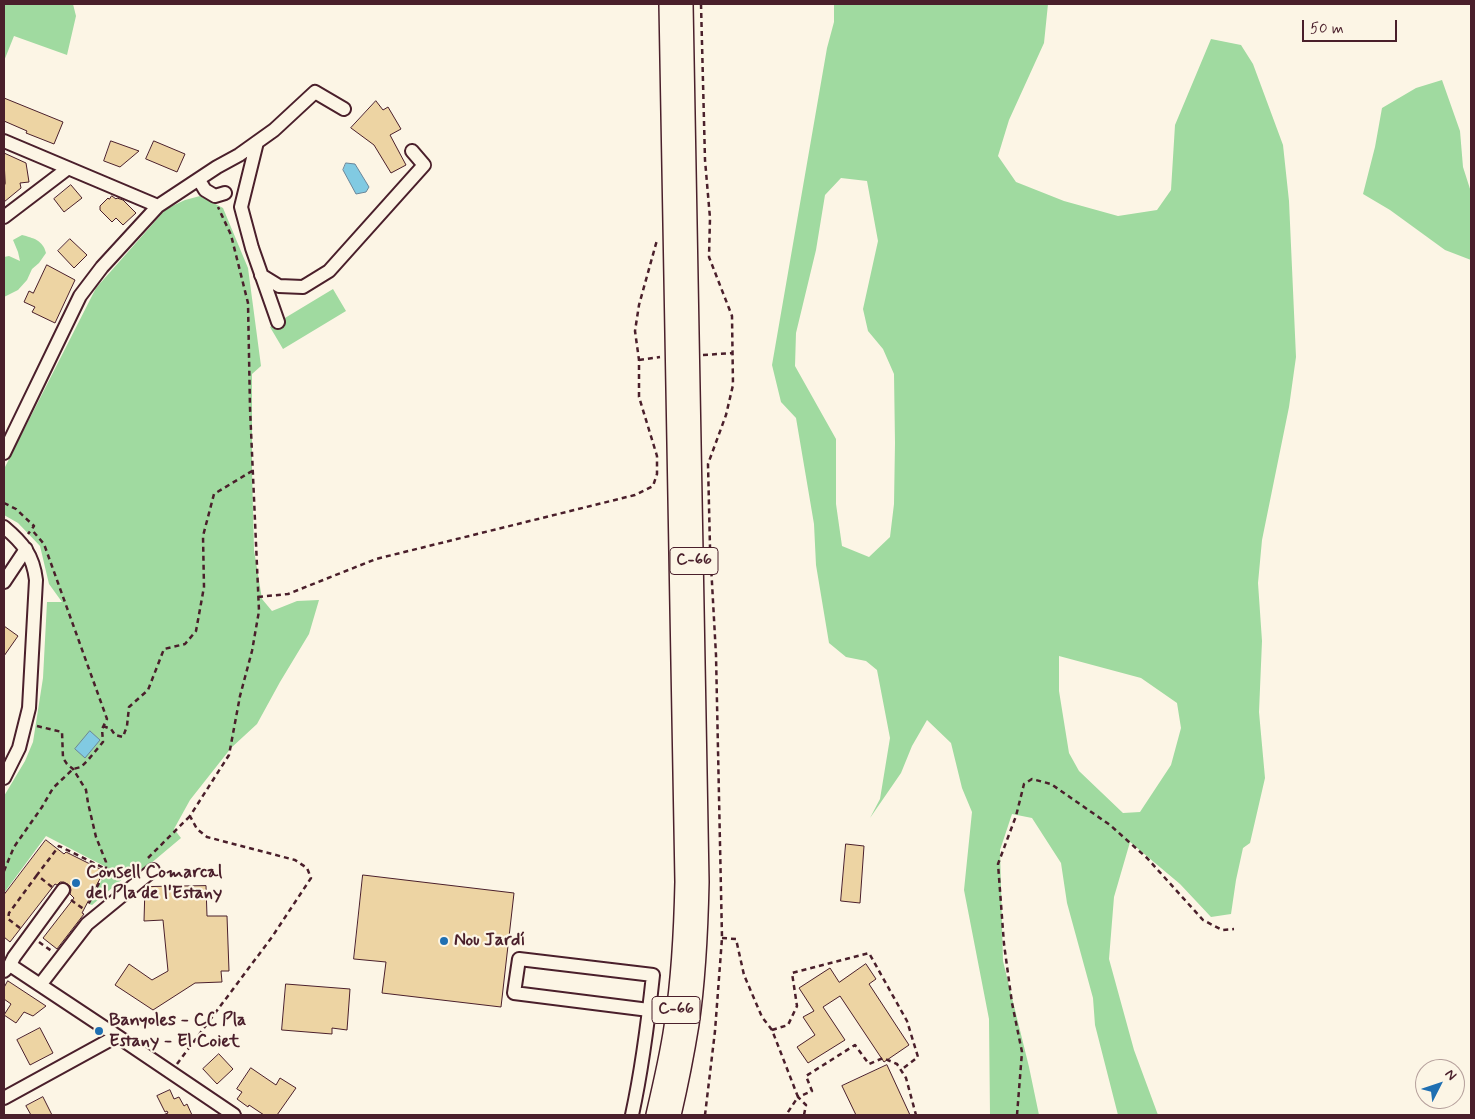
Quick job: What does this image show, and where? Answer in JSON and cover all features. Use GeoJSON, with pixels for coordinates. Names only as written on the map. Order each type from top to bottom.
{"type":"FeatureCollection","features":[{"type":"Feature","properties":{"kind":"highway","name":"C-66"},"geometry":{"type":"LineString","coordinates":[[669,4],[685,875],[682,951],[675,1022],[677,1052],[671,1115]]}},
{"type":"Feature","properties":{"kind":"highway","name":"C-66"},"geometry":{"type":"LineString","coordinates":[[656,1115],[677,1052],[689,1024],[697,943],[699,875],[683,4]]}},
{"type":"Feature","properties":{"kind":"highway"},"geometry":{"type":"LineString","coordinates":[[647,1115],[657,1072],[677,1052],[685,1077],[678,1115]]}},
{"type":"Feature","properties":{"kind":"street"},"geometry":{"type":"LineString","coordinates":[[4,453],[80,296],[102,267],[158,206],[274,130],[315,92],[344,109]]}},
{"type":"Feature","properties":{"kind":"street"},"geometry":{"type":"LineString","coordinates":[[4,141],[158,206]]}},
{"type":"Feature","properties":{"kind":"street"},"geometry":{"type":"LineString","coordinates":[[257,142],[241,207],[252,248],[278,322]]}},
{"type":"Feature","properties":{"kind":"street"},"geometry":{"type":"LineString","coordinates":[[261,275],[279,286],[302,287],[329,271],[424,165],[412,151]]}},
{"type":"Feature","properties":{"kind":"street"},"geometry":{"type":"LineString","coordinates":[[4,217],[68,168]]}},
{"type":"Feature","properties":{"kind":"street"},"geometry":{"type":"LineString","coordinates":[[199,180],[205,190],[220,194]]}},
{"type":"Feature","properties":{"kind":"street"},"geometry":{"type":"LineString","coordinates":[[4,527],[23,545],[32,560],[36,580],[29,708],[19,748],[4,778]]}},
{"type":"Feature","properties":{"kind":"street"},"geometry":{"type":"LineString","coordinates":[[4,582],[23,545]]}},
{"type":"Feature","properties":{"kind":"street"},"geometry":{"type":"LineString","coordinates":[[40,985],[87,924],[150,865]]}},
{"type":"Feature","properties":{"kind":"street"},"geometry":{"type":"LineString","coordinates":[[63,890],[7,968],[40,985],[231,1115]]}},
{"type":"Feature","properties":{"kind":"street"},"geometry":{"type":"LineString","coordinates":[[632,1115],[639,1084],[649,1010],[653,975],[519,959],[514,993],[649,1010]]}},
{"type":"Feature","properties":{"kind":"street"},"geometry":{"type":"LineString","coordinates":[[4,1098],[117,1036]]}},
{"type":"Feature","properties":{"kind":"path"},"geometry":{"type":"LineString","coordinates":[[701,4],[704,160],[710,218],[709,257],[732,316],[733,353],[733,385],[726,414],[708,464],[716,655],[722,938],[715,1032],[705,1115]]}},
{"type":"Feature","properties":{"kind":"path"},"geometry":{"type":"LineString","coordinates":[[150,865],[190,816],[228,755],[240,696],[252,651],[259,611],[250,408],[248,303],[220,194]]}},
{"type":"Feature","properties":{"kind":"path"},"geometry":{"type":"LineString","coordinates":[[258,597],[288,594],[376,559],[635,495],[653,486],[657,474],[657,456],[639,396],[639,360],[635,331],[639,305],[658,236]]}},
{"type":"Feature","properties":{"kind":"path"},"geometry":{"type":"LineString","coordinates":[[699,355],[733,353]]}},
{"type":"Feature","properties":{"kind":"path"},"geometry":{"type":"LineString","coordinates":[[639,360],[664,357]]}},
{"type":"Feature","properties":{"kind":"path"},"geometry":{"type":"LineString","coordinates":[[103,726],[111,729],[115,735],[123,737],[127,726],[129,707],[148,690],[164,649],[184,644],[196,631],[204,587],[203,536],[214,494],[253,471]]}},
{"type":"Feature","properties":{"kind":"path"},"geometry":{"type":"LineString","coordinates":[[4,503],[16,509],[34,526],[23,545]]}},
{"type":"Feature","properties":{"kind":"path"},"geometry":{"type":"LineString","coordinates":[[4,871],[14,847],[42,808],[53,788],[73,769],[81,767],[103,742],[102,729],[107,719],[44,544],[32,530]]}},
{"type":"Feature","properties":{"kind":"path"},"geometry":{"type":"LineString","coordinates":[[26,723],[62,732],[63,758],[73,769],[86,790],[96,837],[106,862],[106,869],[85,910]]}},
{"type":"Feature","properties":{"kind":"path"},"geometry":{"type":"LineString","coordinates":[[1017,1115],[1022,1052],[1012,1003],[1004,944],[998,864],[1016,816],[1024,784],[1032,779],[1051,784],[1110,825],[1147,858],[1203,920],[1222,930],[1234,930]]}},
{"type":"Feature","properties":{"kind":"path"},"geometry":{"type":"LineString","coordinates":[[172,1074],[176,1065],[272,937],[311,878],[307,868],[295,860],[207,837],[197,829],[190,816]]}},
{"type":"Feature","properties":{"kind":"path"},"geometry":{"type":"LineString","coordinates":[[59,846],[106,869]]}},
{"type":"Feature","properties":{"kind":"path"},"geometry":{"type":"LineString","coordinates":[[722,938],[736,939],[744,975],[762,1017],[772,1030],[798,1097],[806,1105],[804,1115]]}},
{"type":"Feature","properties":{"kind":"path"},"geometry":{"type":"LineString","coordinates":[[772,1030],[788,1025],[798,1006],[792,973],[869,953],[907,1021],[918,1057],[901,1070]]}},
{"type":"Feature","properties":{"kind":"path"},"geometry":{"type":"LineString","coordinates":[[786,1115],[798,1097],[812,1092],[806,1076],[855,1045],[869,1064],[882,1058],[897,1064],[906,1078],[916,1115]]}},
{"type":"Feature","properties":{"kind":"green space"},"geometry":{"type":"Polygon","coordinates":[[[4,4],[73,4],[76,16],[67,55],[14,36],[4,61],[4,4]]]}},
{"type":"Feature","properties":{"kind":"green space"},"geometry":{"type":"Polygon","coordinates":[[[834,4],[1048,4],[1044,43],[1009,120],[998,156],[1016,182],[1064,201],[1118,216],[1157,210],[1171,190],[1175,125],[1211,39],[1241,45],[1253,64],[1283,145],[1289,201],[1296,357],[1289,407],[1262,540],[1258,583],[1262,641],[1259,712],[1265,778],[1250,843],[1243,848],[1231,914],[1211,917],[1180,884],[1130,842],[1114,897],[1109,959],[1134,1050],[1158,1115],[1118,1115],[1095,1025],[1093,998],[1067,903],[1061,863],[1032,818],[1012,814],[1000,850],[1003,961],[1039,1115],[990,1115],[989,1019],[964,890],[972,812],[962,788],[951,743],[927,720],[912,746],[901,773],[870,818],[880,799],[890,738],[877,670],[866,661],[846,657],[829,643],[816,565],[814,524],[796,418],[781,402],[772,365],[827,48],[834,22],[834,4]],[[841,178],[825,195],[816,250],[796,333],[795,366],[836,439],[836,504],[842,546],[869,557],[890,537],[894,504],[894,374],[883,349],[868,331],[863,309],[878,241],[867,181],[841,178]],[[1059,656],[1059,691],[1069,753],[1079,771],[1123,813],[1140,812],[1171,765],[1181,728],[1177,703],[1141,678],[1059,656]]]}},
{"type":"Feature","properties":{"kind":"green space"},"geometry":{"type":"Polygon","coordinates":[[[1442,80],[1460,131],[1463,167],[1471,192],[1471,260],[1445,250],[1390,210],[1363,194],[1375,147],[1382,108],[1416,88],[1442,80]]]}},
{"type":"Feature","properties":{"kind":"green space"},"geometry":{"type":"Polygon","coordinates":[[[200,196],[223,208],[248,268],[261,366],[252,374],[252,470],[254,550],[262,599],[272,611],[297,601],[319,600],[309,634],[257,724],[231,748],[190,800],[174,829],[181,838],[131,880],[125,877],[92,905],[89,904],[108,868],[46,836],[4,893],[4,796],[25,761],[33,742],[43,678],[47,602],[62,602],[49,584],[40,546],[18,523],[4,515],[4,469],[96,288],[166,209],[185,200],[200,196]]]}},
{"type":"Feature","properties":{"kind":"green space"},"geometry":{"type":"Polygon","coordinates":[[[22,235],[40,242],[46,253],[32,269],[27,280],[18,290],[4,297],[4,257],[9,256],[20,261],[13,240],[22,235]]]}},
{"type":"Feature","properties":{"kind":"green space"},"geometry":{"type":"Polygon","coordinates":[[[333,289],[346,311],[283,349],[270,327],[333,289]]]}},
{"type":"Feature","properties":{"kind":"water"},"geometry":{"type":"Polygon","coordinates":[[[346,163],[355,164],[369,187],[366,192],[356,194],[343,170],[346,163]]]}},
{"type":"Feature","properties":{"kind":"water"},"geometry":{"type":"Polygon","coordinates":[[[90,731],[100,740],[85,758],[75,749],[90,731]]]}},
{"type":"Feature","properties":{"kind":"building"},"geometry":{"type":"Polygon","coordinates":[[[4,98],[63,122],[54,144],[26,133],[27,131],[4,121],[4,98]]]}},
{"type":"Feature","properties":{"kind":"building"},"geometry":{"type":"Polygon","coordinates":[[[376,101],[383,110],[388,107],[401,129],[390,135],[406,165],[391,173],[374,145],[351,128],[376,101]]]}},
{"type":"Feature","properties":{"kind":"building"},"geometry":{"type":"Polygon","coordinates":[[[111,141],[139,151],[120,167],[104,161],[111,141]]]}},
{"type":"Feature","properties":{"kind":"building"},"geometry":{"type":"Polygon","coordinates":[[[154,141],[185,154],[177,172],[146,159],[154,141]]]}},
{"type":"Feature","properties":{"kind":"building"},"geometry":{"type":"Polygon","coordinates":[[[4,153],[26,163],[29,182],[20,183],[21,188],[4,202],[5,184],[4,153]]]}},
{"type":"Feature","properties":{"kind":"building"},"geometry":{"type":"Polygon","coordinates":[[[71,185],[82,198],[64,212],[54,199],[71,185]]]}},
{"type":"Feature","properties":{"kind":"building"},"geometry":{"type":"Polygon","coordinates":[[[112,196],[123,200],[136,213],[123,225],[116,218],[112,222],[100,210],[100,206],[112,196]]]}},
{"type":"Feature","properties":{"kind":"building"},"geometry":{"type":"Polygon","coordinates":[[[70,239],[87,255],[74,268],[58,251],[70,239]]]}},
{"type":"Feature","properties":{"kind":"building"},"geometry":{"type":"Polygon","coordinates":[[[47,265],[75,280],[55,323],[32,312],[35,307],[24,302],[29,291],[33,293],[47,265]]]}},
{"type":"Feature","properties":{"kind":"building"},"geometry":{"type":"Polygon","coordinates":[[[4,626],[18,636],[4,656],[4,626]]]}},
{"type":"Feature","properties":{"kind":"building"},"geometry":{"type":"Polygon","coordinates":[[[46,840],[64,854],[66,852],[104,871],[82,913],[84,914],[57,949],[43,938],[74,898],[70,894],[70,886],[64,882],[55,884],[10,942],[4,937],[4,895],[46,840]]]}},
{"type":"Feature","properties":{"kind":"building"},"geometry":{"type":"Polygon","coordinates":[[[846,844],[864,846],[860,903],[841,901],[846,844]]]}},
{"type":"Feature","properties":{"kind":"building"},"geometry":{"type":"Polygon","coordinates":[[[363,875],[514,893],[501,1007],[382,993],[386,962],[354,959],[363,875]]]}},
{"type":"Feature","properties":{"kind":"building"},"geometry":{"type":"Polygon","coordinates":[[[206,886],[207,916],[227,916],[229,971],[221,971],[222,982],[195,983],[153,1010],[115,985],[129,964],[152,980],[168,971],[163,920],[144,921],[145,887],[206,886]]]}},
{"type":"Feature","properties":{"kind":"building"},"geometry":{"type":"Polygon","coordinates":[[[866,964],[876,979],[869,984],[909,1045],[884,1062],[840,996],[823,1007],[845,1040],[808,1063],[797,1047],[815,1035],[803,1017],[814,1011],[799,988],[830,968],[839,982],[866,964]]]}},
{"type":"Feature","properties":{"kind":"building"},"geometry":{"type":"Polygon","coordinates":[[[8,981],[46,1006],[33,1016],[24,1012],[16,1023],[4,1015],[11,1004],[4,999],[4,988],[8,981]]]}},
{"type":"Feature","properties":{"kind":"building"},"geometry":{"type":"Polygon","coordinates":[[[286,984],[350,989],[347,1030],[332,1028],[332,1034],[282,1030],[286,984]]]}},
{"type":"Feature","properties":{"kind":"building"},"geometry":{"type":"Polygon","coordinates":[[[40,1028],[53,1053],[30,1065],[17,1040],[40,1028]]]}},
{"type":"Feature","properties":{"kind":"building"},"geometry":{"type":"Polygon","coordinates":[[[219,1054],[233,1069],[217,1084],[203,1069],[219,1054]]]}},
{"type":"Feature","properties":{"kind":"building"},"geometry":{"type":"Polygon","coordinates":[[[887,1065],[910,1115],[856,1115],[842,1086],[887,1065]]]}},
{"type":"Feature","properties":{"kind":"building"},"geometry":{"type":"Polygon","coordinates":[[[251,1068],[276,1085],[280,1078],[296,1088],[277,1115],[264,1115],[237,1099],[242,1092],[237,1089],[251,1068]]]}},
{"type":"Feature","properties":{"kind":"building"},"geometry":{"type":"Polygon","coordinates":[[[170,1090],[174,1099],[179,1097],[184,1106],[187,1104],[192,1115],[163,1115],[168,1113],[167,1111],[165,1112],[157,1096],[170,1090]]]}},
{"type":"Feature","properties":{"kind":"building"},"geometry":{"type":"Polygon","coordinates":[[[43,1097],[52,1115],[31,1115],[26,1106],[43,1097]]]}},
{"type":"Feature","properties":{"kind":"place","name":"Consell Comarcal del Pla de l'Estany"},"geometry":{"type":"Point","coordinates":[76,883]}},
{"type":"Feature","properties":{"kind":"place","name":"Nou Jardí"},"geometry":{"type":"Point","coordinates":[444,941]}},
{"type":"Feature","properties":{"kind":"place","name":"Banyoles - CC Pla Estany - El Coiet"},"geometry":{"type":"Point","coordinates":[99,1031]}}]}
